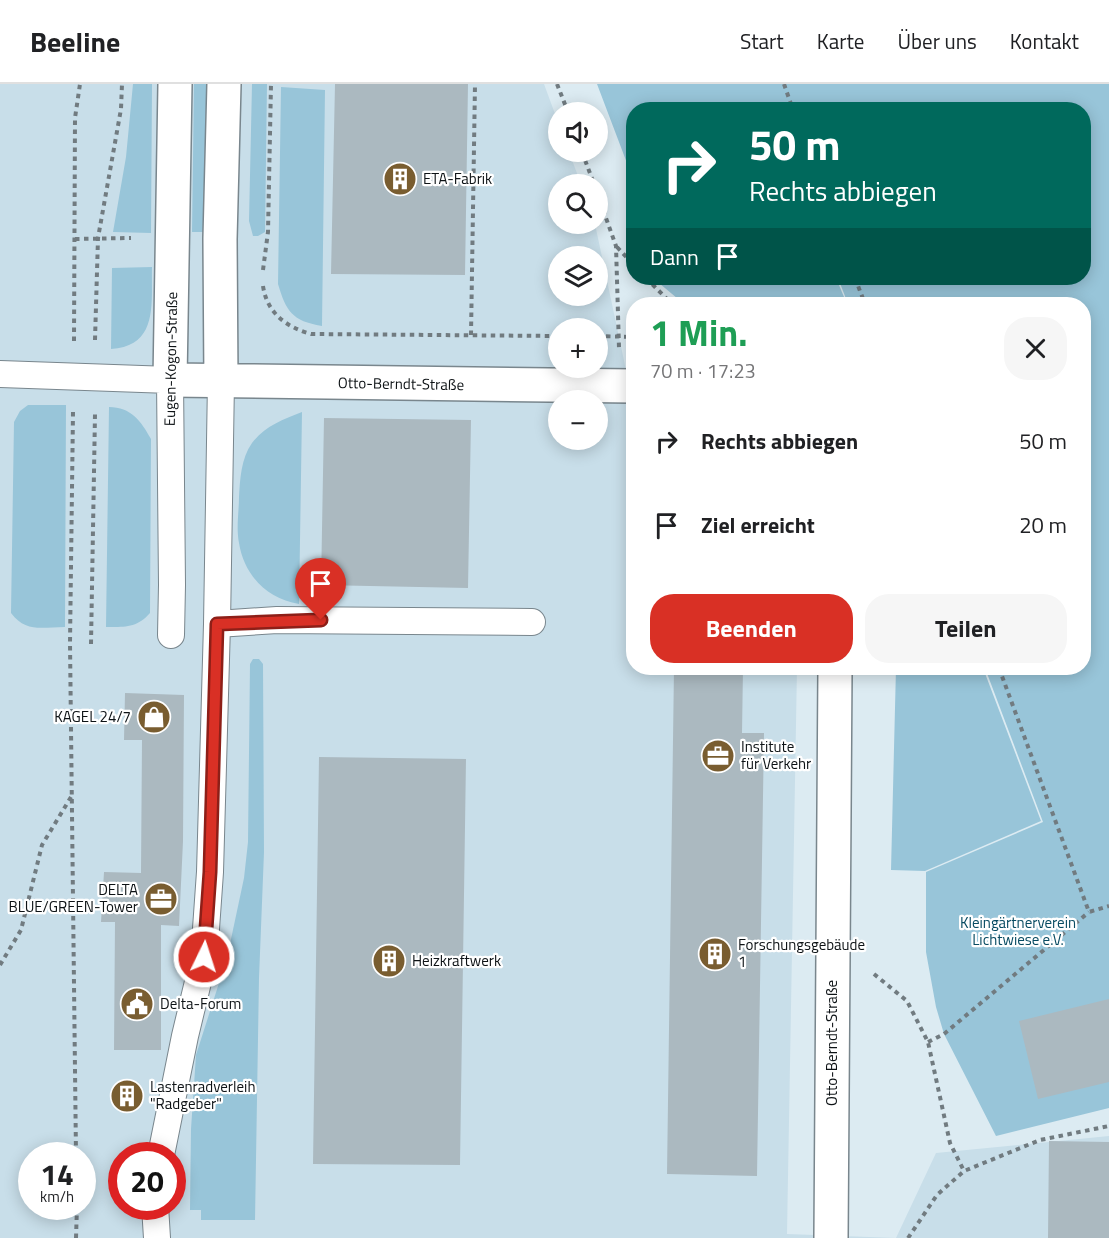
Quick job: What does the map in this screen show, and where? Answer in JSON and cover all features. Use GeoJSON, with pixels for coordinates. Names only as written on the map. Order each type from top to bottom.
{"type":"FeatureCollection","features":[{"type":"Feature","properties":{"kind":"street","name":"Eugen-Kogon-Straße"},"geometry":{"type":"LineString","coordinates":[[170,381],[175,84]]}},
{"type":"Feature","properties":{"kind":"street"},"geometry":{"type":"LineString","coordinates":[[221,381],[220,239],[224,84]]}},
{"type":"Feature","properties":{"kind":"street","name":"Otto-Berndt-Straße"},"geometry":{"type":"LineString","coordinates":[[170,381],[626,386]]}},
{"type":"Feature","properties":{"kind":"street","name":"Otto-Berndt-Straße"},"geometry":{"type":"LineString","coordinates":[[831,1238],[835,675]]}},
{"type":"Feature","properties":{"kind":"lane"},"geometry":{"type":"LineString","coordinates":[[0,374],[170,381]]}},
{"type":"Feature","properties":{"kind":"lane","name":"Eugen-Kogon-Straße"},"geometry":{"type":"LineString","coordinates":[[170,381],[171,635]]}},
{"type":"Feature","properties":{"kind":"lane"},"geometry":{"type":"LineString","coordinates":[[164,1142],[204,957],[210,872],[221,381]]}},
{"type":"Feature","properties":{"kind":"lane"},"geometry":{"type":"LineString","coordinates":[[217,624],[277,620],[532,622]]}},
{"type":"Feature","properties":{"kind":"lane"},"geometry":{"type":"LineString","coordinates":[[156,1220],[157,1238]]}},
{"type":"Feature","properties":{"kind":"path"},"geometry":{"type":"LineString","coordinates":[[80,84],[75,118],[75,239],[84,376],[91,644]]}},
{"type":"Feature","properties":{"kind":"path"},"geometry":{"type":"LineString","coordinates":[[76,1142],[71,796],[84,376],[98,238],[121,109],[122,84]]}},
{"type":"Feature","properties":{"kind":"path"},"geometry":{"type":"LineString","coordinates":[[271,84],[268,232],[262,279],[267,304],[284,323],[294,330],[311,334],[548,336]]}},
{"type":"Feature","properties":{"kind":"path"},"geometry":{"type":"LineString","coordinates":[[471,335],[475,84]]}},
{"type":"Feature","properties":{"kind":"path"},"geometry":{"type":"LineString","coordinates":[[557,84],[564,102]]}},
{"type":"Feature","properties":{"kind":"path"},"geometry":{"type":"LineString","coordinates":[[783,84],[790,102]]}},
{"type":"Feature","properties":{"kind":"path"},"geometry":{"type":"LineString","coordinates":[[608,224],[616,246],[620,336]]}},
{"type":"Feature","properties":{"kind":"path"},"geometry":{"type":"LineString","coordinates":[[75,239],[132,238]]}},
{"type":"Feature","properties":{"kind":"path"},"geometry":{"type":"LineString","coordinates":[[616,246],[626,257]]}},
{"type":"Feature","properties":{"kind":"path"},"geometry":{"type":"LineString","coordinates":[[653,285],[665,297]]}},
{"type":"Feature","properties":{"kind":"path"},"geometry":{"type":"LineString","coordinates":[[608,336],[626,336]]}},
{"type":"Feature","properties":{"kind":"path"},"geometry":{"type":"LineString","coordinates":[[1002,675],[1089,912]]}},
{"type":"Feature","properties":{"kind":"path"},"geometry":{"type":"LineString","coordinates":[[0,965],[21,930],[42,845],[71,796]]}},
{"type":"Feature","properties":{"kind":"path"},"geometry":{"type":"LineString","coordinates":[[928,1042],[944,1034],[1089,912],[1109,906]]}},
{"type":"Feature","properties":{"kind":"path"},"geometry":{"type":"LineString","coordinates":[[869,970],[907,1001],[928,1042],[950,1143],[964,1171]]}},
{"type":"Feature","properties":{"kind":"path"},"geometry":{"type":"LineString","coordinates":[[908,1238],[937,1195],[964,1171],[1040,1140],[1109,1126]]}},
{"type":"Feature","properties":{"kind":"path"},"geometry":{"type":"LineString","coordinates":[[76,1220],[76,1238]]}},
{"type":"Feature","properties":{"kind":"shaded area"},"geometry":{"type":"Polygon","coordinates":[[[0,84],[544,84],[551,102],[548,102],[548,162],[573,162],[577,174],[548,174],[548,234],[597,234],[600,246],[548,246],[548,306],[608,306],[608,285],[626,370],[626,675],[797,675],[787,1234],[896,1238],[0,1238],[0,84]]]}},
{"type":"Feature","properties":{"kind":"shaded area"},"geometry":{"type":"Polygon","coordinates":[[[1109,1136],[1109,1238],[896,1238],[936,1153],[1109,1136]]]}},
{"type":"Feature","properties":{"kind":"green space"},"geometry":{"type":"Polygon","coordinates":[[[133,84],[152,84],[151,233],[113,232],[126,157],[133,84]]]}},
{"type":"Feature","properties":{"kind":"green space"},"geometry":{"type":"Polygon","coordinates":[[[194,84],[207,84],[205,232],[192,232],[194,84]]]}},
{"type":"Feature","properties":{"kind":"green space"},"geometry":{"type":"Polygon","coordinates":[[[252,84],[267,84],[265,232],[258,236],[253,236],[249,221],[252,84]]]}},
{"type":"Feature","properties":{"kind":"green space","name":"Kleingärtnerverein Lichtwiese e.V."},"geometry":{"type":"Polygon","coordinates":[[[597,84],[1109,84],[1109,1108],[996,1136],[944,1034],[936,1007],[926,952],[926,872],[1043,822],[988,675],[1091,675],[1091,297],[845,297],[841,285],[1091,285],[1091,102],[626,102],[626,161],[608,113],[608,102],[604,102],[597,84]]]}},
{"type":"Feature","properties":{"kind":"green space"},"geometry":{"type":"Polygon","coordinates":[[[281,87],[325,90],[322,326],[297,318],[284,301],[278,284],[281,87]]]}},
{"type":"Feature","properties":{"kind":"green space"},"geometry":{"type":"Polygon","coordinates":[[[152,267],[151,308],[145,331],[138,340],[127,346],[111,349],[112,268],[152,267]]]}},
{"type":"Feature","properties":{"kind":"green space"},"geometry":{"type":"Polygon","coordinates":[[[661,285],[839,285],[844,297],[676,297],[661,285]]]}},
{"type":"Feature","properties":{"kind":"green space"},"geometry":{"type":"Polygon","coordinates":[[[28,405],[66,405],[65,627],[35,628],[23,624],[11,613],[14,422],[20,411],[28,405]]]}},
{"type":"Feature","properties":{"kind":"green space"},"geometry":{"type":"Polygon","coordinates":[[[109,407],[129,412],[143,426],[151,439],[150,613],[140,622],[119,627],[106,627],[109,407]]]}},
{"type":"Feature","properties":{"kind":"green space"},"geometry":{"type":"Polygon","coordinates":[[[302,412],[299,604],[277,597],[259,584],[242,555],[238,526],[241,476],[248,449],[268,428],[302,412]]]}},
{"type":"Feature","properties":{"kind":"green space"},"geometry":{"type":"Polygon","coordinates":[[[253,659],[259,659],[263,664],[264,852],[259,978],[255,1220],[201,1220],[201,1210],[190,1210],[191,1129],[196,1055],[227,958],[244,878],[248,842],[250,664],[253,659]]]}},
{"type":"Feature","properties":{"kind":"green space"},"geometry":{"type":"Polygon","coordinates":[[[896,675],[986,675],[1041,821],[925,871],[891,870],[896,675]]]}},
{"type":"Feature","properties":{"kind":"building","name":"ETA-Fabrik"},"geometry":{"type":"Polygon","coordinates":[[[335,84],[468,84],[465,275],[331,274],[335,84]]]}},
{"type":"Feature","properties":{"kind":"building"},"geometry":{"type":"Polygon","coordinates":[[[324,418],[471,420],[468,588],[321,585],[324,418]]]}},
{"type":"Feature","properties":{"kind":"building","name":"Forschungsgebäude 1"},"geometry":{"type":"Polygon","coordinates":[[[674,675],[743,675],[742,733],[764,733],[757,1176],[667,1174],[674,675]]]}},
{"type":"Feature","properties":{"kind":"building"},"geometry":{"type":"Polygon","coordinates":[[[125,693],[184,695],[183,841],[179,926],[161,925],[161,1050],[114,1050],[115,922],[101,922],[104,872],[141,873],[142,740],[124,740],[125,693]]]}},
{"type":"Feature","properties":{"kind":"building","name":"Heizkraftwerk"},"geometry":{"type":"Polygon","coordinates":[[[319,757],[466,759],[460,1165],[313,1164],[319,757]]]}},
{"type":"Feature","properties":{"kind":"building"},"geometry":{"type":"Polygon","coordinates":[[[1109,999],[1109,1082],[1038,1099],[1019,1021],[1109,999]]]}},
{"type":"Feature","properties":{"kind":"building"},"geometry":{"type":"Polygon","coordinates":[[[1049,1141],[1109,1142],[1109,1238],[1048,1238],[1049,1141]]]}},
{"type":"Feature","properties":{"kind":"place","name":"ETA-Fabrik"},"geometry":{"type":"Point","coordinates":[400,179]}},
{"type":"Feature","properties":{"kind":"place","name":"KAGEL 24/7"},"geometry":{"type":"Point","coordinates":[154,717]}},
{"type":"Feature","properties":{"kind":"place","name":"Institute für Verkehr"},"geometry":{"type":"Point","coordinates":[718,756]}},
{"type":"Feature","properties":{"kind":"place","name":"DELTA BLUE/GREEN-Tower"},"geometry":{"type":"Point","coordinates":[161,899]}},
{"type":"Feature","properties":{"kind":"place","name":"Forschungsgebäude 1"},"geometry":{"type":"Point","coordinates":[715,954]}},
{"type":"Feature","properties":{"kind":"place","name":"Heizkraftwerk"},"geometry":{"type":"Point","coordinates":[389,961]}},
{"type":"Feature","properties":{"kind":"place","name":"Delta-Forum"},"geometry":{"type":"Point","coordinates":[137,1004]}},
{"type":"Feature","properties":{"kind":"place","name":"Lastenradverleih \"Radgeber\""},"geometry":{"type":"Point","coordinates":[127,1096]}},
{"type":"Feature","properties":{"kind":"route"},"geometry":{"type":"LineString","coordinates":[[204,957],[210,872],[217,624],[321,620]]}}]}
